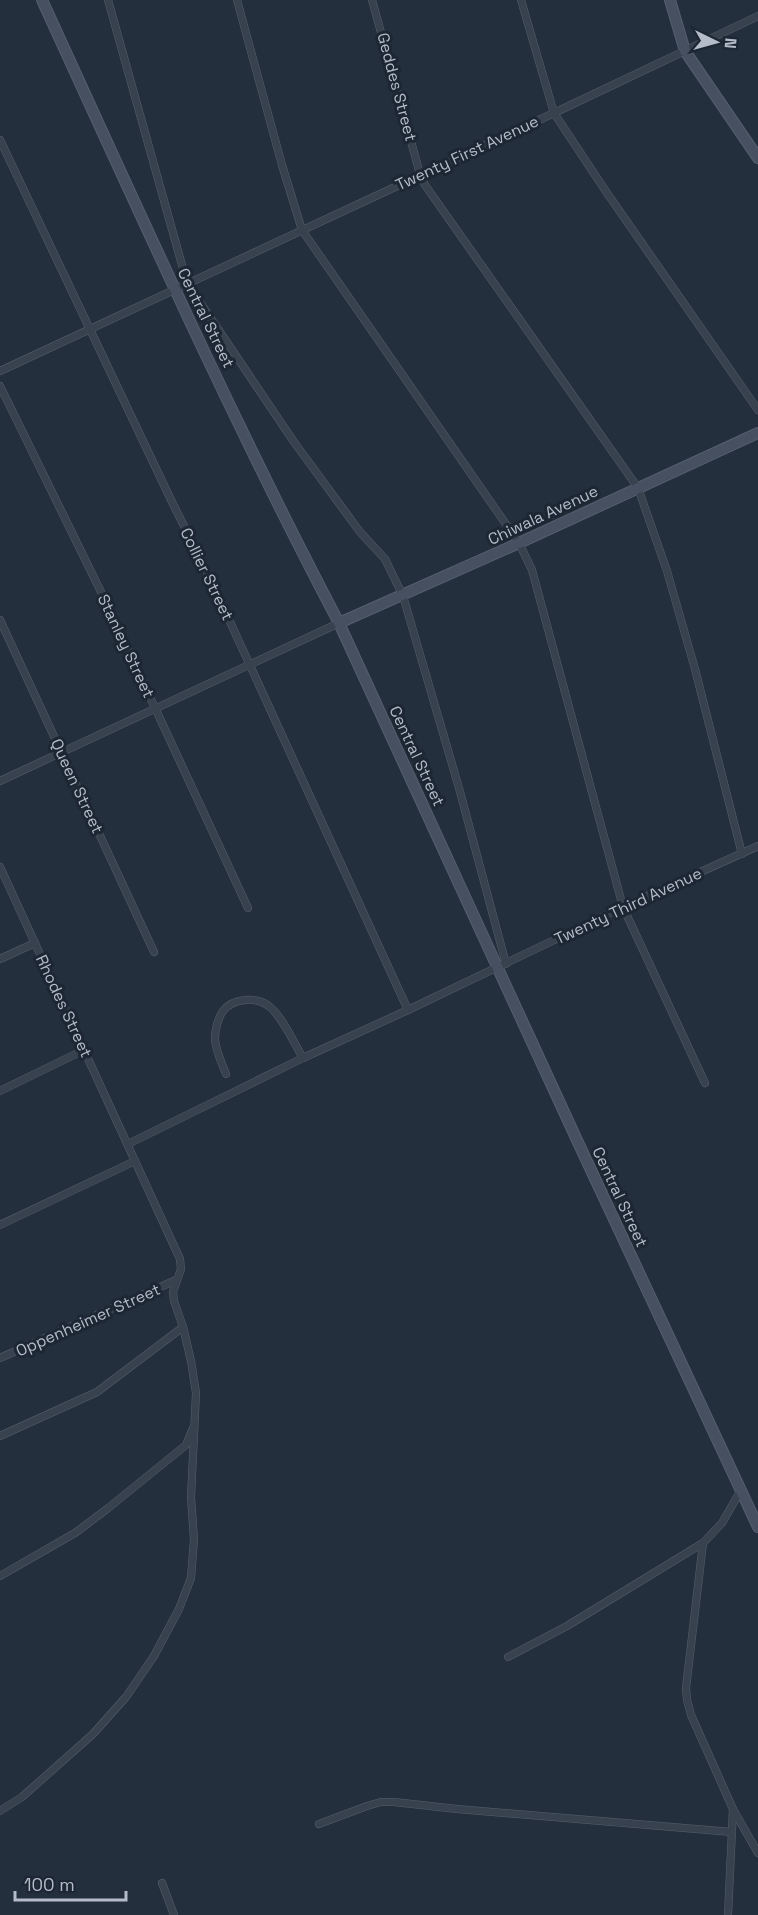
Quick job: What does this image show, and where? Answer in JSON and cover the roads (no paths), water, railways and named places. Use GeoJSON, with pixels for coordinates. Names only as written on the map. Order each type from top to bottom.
{"type":"FeatureCollection","features":[{"type":"Feature","properties":{"kind":"street","name":"Central Street"},"geometry":{"type":"LineString","coordinates":[[42,0],[175,288],[302,553],[339,623],[502,966],[758,1527]]}},
{"type":"Feature","properties":{"kind":"street"},"geometry":{"type":"LineString","coordinates":[[108,0],[187,283],[294,442],[360,532],[385,559],[403,596],[459,788],[502,966]]}},
{"type":"Feature","properties":{"kind":"street"},"geometry":{"type":"LineString","coordinates":[[237,0],[302,230],[519,543],[532,570],[623,907],[705,1083]]}},
{"type":"Feature","properties":{"kind":"street","name":"Geddes Street"},"geometry":{"type":"LineString","coordinates":[[372,0],[425,185],[638,488],[667,571],[695,669],[742,854]]}},
{"type":"Feature","properties":{"kind":"street"},"geometry":{"type":"LineString","coordinates":[[521,0],[554,113],[758,410]]}},
{"type":"Feature","properties":{"kind":"street"},"geometry":{"type":"LineString","coordinates":[[670,0],[685,51],[758,158]]}},
{"type":"Feature","properties":{"kind":"street","name":"Twenty First Avenue"},"geometry":{"type":"LineString","coordinates":[[0,371],[758,16]]}},
{"type":"Feature","properties":{"kind":"street","name":"Collier Street"},"geometry":{"type":"LineString","coordinates":[[0,140],[251,665],[408,1010]]}},
{"type":"Feature","properties":{"kind":"street","name":"Stanley Street"},"geometry":{"type":"LineString","coordinates":[[0,386],[103,596],[248,908]]}},
{"type":"Feature","properties":{"kind":"street","name":"Chiwala Avenue"},"geometry":{"type":"LineString","coordinates":[[339,623],[403,596],[758,433]]}},
{"type":"Feature","properties":{"kind":"street","name":"Queen Street"},"geometry":{"type":"LineString","coordinates":[[0,620],[154,952]]}},
{"type":"Feature","properties":{"kind":"street"},"geometry":{"type":"LineString","coordinates":[[0,781],[339,623]]}},
{"type":"Feature","properties":{"kind":"street","name":"Twenty Third Avenue"},"geometry":{"type":"LineString","coordinates":[[128,1144],[303,1058],[758,846]]}},
{"type":"Feature","properties":{"kind":"street","name":"Rhodes Street"},"geometry":{"type":"LineString","coordinates":[[0,867],[180,1259],[182,1269],[176,1280],[173,1292],[174,1301],[183,1327],[196,1393],[191,1497],[194,1539],[191,1578],[179,1610],[154,1656],[120,1705],[93,1734],[22,1797],[0,1810]]}},
{"type":"Feature","properties":{"kind":"street"},"geometry":{"type":"LineString","coordinates":[[0,959],[35,943]]}},
{"type":"Feature","properties":{"kind":"street"},"geometry":{"type":"LineString","coordinates":[[226,1074],[216,1047],[216,1030],[223,1011],[243,1000],[260,1001],[272,1008],[303,1058]]}},
{"type":"Feature","properties":{"kind":"street"},"geometry":{"type":"LineString","coordinates":[[0,1091],[84,1050]]}},
{"type":"Feature","properties":{"kind":"street"},"geometry":{"type":"LineString","coordinates":[[0,1225],[135,1161]]}},
{"type":"Feature","properties":{"kind":"street","name":"Oppenheimer Street"},"geometry":{"type":"LineString","coordinates":[[0,1358],[176,1280]]}},
{"type":"Feature","properties":{"kind":"street"},"geometry":{"type":"LineString","coordinates":[[0,1436],[98,1392],[183,1327]]}},
{"type":"Feature","properties":{"kind":"street"},"geometry":{"type":"LineString","coordinates":[[0,1576],[75,1533],[107,1509],[186,1445],[196,1421]]}},
{"type":"Feature","properties":{"kind":"street"},"geometry":{"type":"LineString","coordinates":[[508,1657],[567,1626],[704,1543],[722,1523],[741,1490]]}},
{"type":"Feature","properties":{"kind":"street"},"geometry":{"type":"LineString","coordinates":[[704,1543],[686,1688],[687,1700],[691,1715],[733,1809],[758,1853]]}},
{"type":"Feature","properties":{"kind":"street"},"geometry":{"type":"LineString","coordinates":[[319,1824],[367,1806],[381,1802],[394,1802],[732,1832]]}},
{"type":"Feature","properties":{"kind":"street"},"geometry":{"type":"LineString","coordinates":[[728,1915],[733,1809]]}},
{"type":"Feature","properties":{"kind":"street"},"geometry":{"type":"LineString","coordinates":[[162,1883],[174,1915]]}}]}
